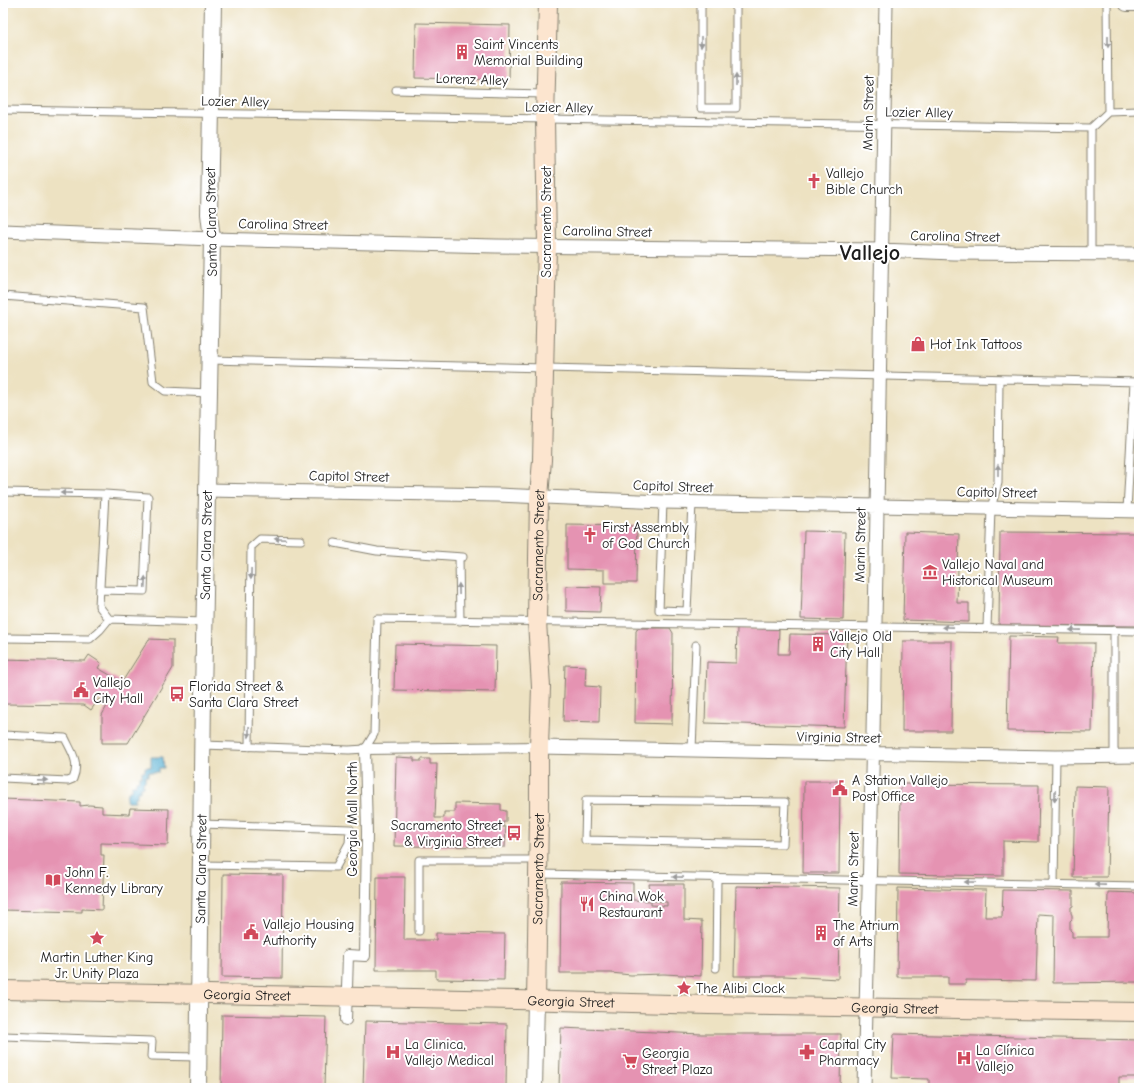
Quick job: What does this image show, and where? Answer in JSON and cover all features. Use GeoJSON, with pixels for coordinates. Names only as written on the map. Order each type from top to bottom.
{"type":"FeatureCollection","features":[{"type":"Feature","properties":{"kind":"main road","name":"Sacramento Street"},"geometry":{"type":"LineString","coordinates":[[536,1001],[541,687],[537,621],[547,246],[546,119],[548,3]]}},
{"type":"Feature","properties":{"kind":"main road","name":"Georgia Street"},"geometry":{"type":"LineString","coordinates":[[3,990],[1139,1012]]}},
{"type":"Feature","properties":{"kind":"street","name":"Santa Clara Street"},"geometry":{"type":"LineString","coordinates":[[198,1088],[212,239],[209,214],[213,3]]}},
{"type":"Feature","properties":{"kind":"street","name":"Marin Street"},"geometry":{"type":"LineString","coordinates":[[864,1088],[870,880],[886,3]]}},
{"type":"Feature","properties":{"kind":"street"},"geometry":{"type":"LineString","coordinates":[[1127,3],[1139,3]]}},
{"type":"Feature","properties":{"kind":"street","name":"Carolina Street"},"geometry":{"type":"LineString","coordinates":[[3,231],[212,239],[547,246],[882,250],[953,253],[1139,254]]}},
{"type":"Feature","properties":{"kind":"street","name":"Capitol Street"},"geometry":{"type":"LineString","coordinates":[[207,490],[540,497],[692,503],[1133,510]]}},
{"type":"Feature","properties":{"kind":"street","name":"Georgia Mall North"},"geometry":{"type":"LineString","coordinates":[[346,996],[348,955],[365,956],[367,833],[365,749],[539,747]]}},
{"type":"Feature","properties":{"kind":"street","name":"Virginia Street"},"geometry":{"type":"LineString","coordinates":[[539,747],[1056,757],[1139,756]]}},
{"type":"Feature","properties":{"kind":"street"},"geometry":{"type":"LineString","coordinates":[[346,996],[346,1020]]}},
{"type":"Feature","properties":{"kind":"street","name":"Sacramento Street"},"geometry":{"type":"LineString","coordinates":[[534,1088],[536,1001]]}},
{"type":"Feature","properties":{"kind":"lane"},"geometry":{"type":"LineString","coordinates":[[701,3],[701,108],[736,108],[736,3]]}},
{"type":"Feature","properties":{"kind":"lane"},"geometry":{"type":"LineString","coordinates":[[1107,3],[1108,112]]}},
{"type":"Feature","properties":{"kind":"lane","name":"Lorenz Alley"},"geometry":{"type":"LineString","coordinates":[[396,90],[547,94]]}},
{"type":"Feature","properties":{"kind":"lane","name":"Lozier Alley"},"geometry":{"type":"LineString","coordinates":[[3,110],[1091,128]]}},
{"type":"Feature","properties":{"kind":"lane"},"geometry":{"type":"LineString","coordinates":[[1091,254],[1091,128],[1108,112],[1139,110]]}},
{"type":"Feature","properties":{"kind":"lane"},"geometry":{"type":"LineString","coordinates":[[3,296],[144,307],[154,382],[165,391],[209,393]]}},
{"type":"Feature","properties":{"kind":"lane"},"geometry":{"type":"LineString","coordinates":[[210,360],[1136,382],[1133,510]]}},
{"type":"Feature","properties":{"kind":"lane"},"geometry":{"type":"LineString","coordinates":[[986,628],[991,508],[998,483],[999,379]]}},
{"type":"Feature","properties":{"kind":"lane"},"geometry":{"type":"LineString","coordinates":[[3,492],[105,494],[148,497],[144,591],[100,590]]}},
{"type":"Feature","properties":{"kind":"lane"},"geometry":{"type":"LineString","coordinates":[[105,494],[99,606],[109,619]]}},
{"type":"Feature","properties":{"kind":"lane"},"geometry":{"type":"LineString","coordinates":[[663,502],[659,610],[687,611],[692,503]]}},
{"type":"Feature","properties":{"kind":"lane"},"geometry":{"type":"LineString","coordinates":[[249,746],[251,547],[260,539],[300,540]]}},
{"type":"Feature","properties":{"kind":"lane"},"geometry":{"type":"LineString","coordinates":[[335,543],[377,551],[461,557],[460,621]]}},
{"type":"Feature","properties":{"kind":"lane"},"geometry":{"type":"LineString","coordinates":[[109,619],[205,622]]}},
{"type":"Feature","properties":{"kind":"lane"},"geometry":{"type":"LineString","coordinates":[[3,638],[90,639],[109,619]]}},
{"type":"Feature","properties":{"kind":"lane"},"geometry":{"type":"LineString","coordinates":[[203,745],[349,750],[365,749],[374,734],[376,619],[1139,631]]}},
{"type":"Feature","properties":{"kind":"lane"},"geometry":{"type":"LineString","coordinates":[[1114,630],[1114,756]]}},
{"type":"Feature","properties":{"kind":"lane"},"geometry":{"type":"LineString","coordinates":[[692,750],[696,645]]}},
{"type":"Feature","properties":{"kind":"lane"},"geometry":{"type":"LineString","coordinates":[[3,736],[65,738],[76,761],[73,779],[68,781],[3,778]]}},
{"type":"Feature","properties":{"kind":"lane"},"geometry":{"type":"LineString","coordinates":[[1054,884],[1056,757]]}},
{"type":"Feature","properties":{"kind":"lane"},"geometry":{"type":"LineString","coordinates":[[586,800],[670,800],[785,802],[783,844],[585,840],[586,800]]}},
{"type":"Feature","properties":{"kind":"lane"},"geometry":{"type":"LineString","coordinates":[[201,865],[336,867],[349,843],[350,829],[202,824]]}},
{"type":"Feature","properties":{"kind":"lane"},"geometry":{"type":"LineString","coordinates":[[419,931],[419,860],[717,878],[1139,886]]}},
{"type":"Feature","properties":{"kind":"lane"},"geometry":{"type":"LineString","coordinates":[[716,968],[717,878]]}},
{"type":"Feature","properties":{"kind":"lane"},"geometry":{"type":"LineString","coordinates":[[3,1036],[152,1040],[152,1056],[198,1057]]}},
{"type":"Feature","properties":{"kind":"water"},"geometry":{"type":"Polygon","coordinates":[[[151,757],[163,757],[164,768],[159,768],[159,772],[148,772],[148,776],[145,776],[145,781],[143,782],[143,787],[140,787],[140,791],[137,791],[135,801],[126,801],[127,793],[129,793],[129,790],[132,789],[132,785],[136,785],[136,781],[139,781],[139,776],[142,776],[142,771],[145,771],[145,767],[151,767],[151,757]]]}},
{"type":"Feature","properties":{"kind":"building","name":"Saint Vincents Memorial Building"},"geometry":{"type":"Polygon","coordinates":[[[416,23],[510,25],[509,80],[415,78],[416,23]]]}},
{"type":"Feature","properties":{"kind":"building"},"geometry":{"type":"Polygon","coordinates":[[[567,525],[637,526],[636,583],[604,583],[604,570],[567,569],[567,525]]]}},
{"type":"Feature","properties":{"kind":"building"},"geometry":{"type":"Polygon","coordinates":[[[804,531],[845,532],[843,620],[801,619],[804,531]]]}},
{"type":"Feature","properties":{"kind":"building"},"geometry":{"type":"Polygon","coordinates":[[[905,532],[959,534],[957,603],[969,603],[969,622],[903,620],[905,532]]]}},
{"type":"Feature","properties":{"kind":"building"},"geometry":{"type":"Polygon","coordinates":[[[1000,532],[1139,533],[1139,626],[999,625],[1000,532]]]}},
{"type":"Feature","properties":{"kind":"building"},"geometry":{"type":"Polygon","coordinates":[[[566,586],[601,587],[600,612],[566,611],[566,586]]]}},
{"type":"Feature","properties":{"kind":"building"},"geometry":{"type":"Polygon","coordinates":[[[638,628],[670,628],[673,633],[672,724],[635,723],[636,631],[638,628]]]}},
{"type":"Feature","properties":{"kind":"building"},"geometry":{"type":"Polygon","coordinates":[[[737,628],[779,629],[778,654],[789,654],[790,634],[847,635],[844,727],[705,723],[707,662],[736,663],[737,628]]]}},
{"type":"Feature","properties":{"kind":"building"},"geometry":{"type":"Polygon","coordinates":[[[1009,636],[1059,637],[1058,643],[1094,643],[1092,732],[1007,731],[1009,636]]]}},
{"type":"Feature","properties":{"kind":"building","name":"Vallejo City Hall"},"geometry":{"type":"Polygon","coordinates":[[[149,639],[173,640],[173,668],[128,743],[102,743],[102,715],[108,704],[99,699],[91,710],[84,705],[3,704],[3,659],[85,661],[89,655],[101,663],[98,668],[122,682],[149,639]]]}},
{"type":"Feature","properties":{"kind":"building"},"geometry":{"type":"Polygon","coordinates":[[[903,641],[952,641],[951,731],[902,731],[903,641]]]}},
{"type":"Feature","properties":{"kind":"building"},"geometry":{"type":"Polygon","coordinates":[[[395,644],[496,646],[495,692],[394,690],[395,644]]]}},
{"type":"Feature","properties":{"kind":"building"},"geometry":{"type":"Polygon","coordinates":[[[565,665],[586,666],[585,686],[600,687],[599,722],[563,721],[565,665]]]}},
{"type":"Feature","properties":{"kind":"building"},"geometry":{"type":"Polygon","coordinates":[[[396,757],[414,758],[414,761],[430,759],[430,764],[437,764],[435,818],[444,818],[444,812],[455,812],[455,803],[501,804],[501,810],[506,811],[506,822],[503,822],[503,827],[506,827],[505,847],[394,846],[396,757]]]}},
{"type":"Feature","properties":{"kind":"building"},"geometry":{"type":"Polygon","coordinates":[[[804,781],[840,781],[839,873],[803,873],[804,781]]]}},
{"type":"Feature","properties":{"kind":"building"},"geometry":{"type":"Polygon","coordinates":[[[904,784],[1039,785],[1038,842],[1003,841],[1003,876],[899,874],[900,788],[904,784]]]}},
{"type":"Feature","properties":{"kind":"building"},"geometry":{"type":"Polygon","coordinates":[[[1075,786],[1109,787],[1107,877],[1073,877],[1075,786]]]}},
{"type":"Feature","properties":{"kind":"building","name":"John F. Kennedy Library"},"geometry":{"type":"Polygon","coordinates":[[[3,799],[80,802],[80,806],[102,806],[102,813],[129,814],[130,808],[169,809],[168,845],[101,843],[101,855],[104,855],[102,910],[82,909],[82,912],[3,910],[3,799]]]}},
{"type":"Feature","properties":{"kind":"building"},"geometry":{"type":"Polygon","coordinates":[[[223,874],[283,875],[282,978],[222,977],[223,874]]]}},
{"type":"Feature","properties":{"kind":"building"},"geometry":{"type":"Polygon","coordinates":[[[377,877],[405,877],[404,940],[436,940],[436,933],[505,934],[504,980],[436,979],[436,970],[376,970],[377,877]]]}},
{"type":"Feature","properties":{"kind":"building"},"geometry":{"type":"Polygon","coordinates":[[[561,882],[633,883],[633,900],[651,901],[649,884],[684,884],[684,920],[702,921],[701,976],[664,974],[631,975],[611,973],[560,973],[561,882]],[[651,901],[651,905],[667,906],[667,902],[651,901]]]}},
{"type":"Feature","properties":{"kind":"building"},"geometry":{"type":"Polygon","coordinates":[[[736,886],[840,888],[838,979],[785,976],[734,976],[736,886]]]}},
{"type":"Feature","properties":{"kind":"building"},"geometry":{"type":"Polygon","coordinates":[[[898,888],[986,890],[985,917],[1002,917],[1003,890],[1073,891],[1073,906],[1071,907],[1072,919],[1070,921],[1072,937],[1107,937],[1108,892],[1139,893],[1139,982],[1053,983],[1054,915],[1038,914],[1036,981],[966,980],[966,984],[948,984],[948,977],[897,977],[898,888]]]}},
{"type":"Feature","properties":{"kind":"building"},"geometry":{"type":"Polygon","coordinates":[[[222,1015],[326,1017],[324,1088],[221,1088],[222,1015]]]}},
{"type":"Feature","properties":{"kind":"building"},"geometry":{"type":"Polygon","coordinates":[[[365,1021],[507,1024],[506,1088],[363,1088],[365,1021]]]}},
{"type":"Feature","properties":{"kind":"building"},"geometry":{"type":"Polygon","coordinates":[[[561,1028],[702,1034],[841,1034],[840,1088],[559,1088],[561,1028]]]}},
{"type":"Feature","properties":{"kind":"building"},"geometry":{"type":"Polygon","coordinates":[[[894,1034],[1139,1040],[1139,1077],[1119,1077],[1119,1088],[929,1088],[929,1079],[892,1078],[894,1034]]]}},
{"type":"Feature","properties":{"kind":"place","name":"Saint Vincents Memorial Building"},"geometry":{"type":"Point","coordinates":[462,52]}},
{"type":"Feature","properties":{"kind":"place","name":"Vallejo Bible Church"},"geometry":{"type":"Point","coordinates":[814,181]}},
{"type":"Feature","properties":{"kind":"place","name":"Hot Ink Tattoos"},"geometry":{"type":"Point","coordinates":[918,344]}},
{"type":"Feature","properties":{"kind":"place","name":"First Assembly of God Church"},"geometry":{"type":"Point","coordinates":[590,535]}},
{"type":"Feature","properties":{"kind":"place","name":"Vallejo Naval and Historical Museum"},"geometry":{"type":"Point","coordinates":[930,572]}},
{"type":"Feature","properties":{"kind":"place","name":"Vallejo Old City Hall"},"geometry":{"type":"Point","coordinates":[818,644]}},
{"type":"Feature","properties":{"kind":"place","name":"Vallejo City Hall"},"geometry":{"type":"Point","coordinates":[81,690]}},
{"type":"Feature","properties":{"kind":"place","name":"Florida Street & Santa Clara Street"},"geometry":{"type":"Point","coordinates":[177,694]}},
{"type":"Feature","properties":{"kind":"place","name":"A Station Vallejo Post Office"},"geometry":{"type":"Point","coordinates":[840,788]}},
{"type":"Feature","properties":{"kind":"place","name":"Sacramento Street & Virginia Street"},"geometry":{"type":"Point","coordinates":[514,833]}},
{"type":"Feature","properties":{"kind":"place","name":"John F. Kennedy Library"},"geometry":{"type":"Point","coordinates":[53,880]}},
{"type":"Feature","properties":{"kind":"place","name":"China Wok Restaurant"},"geometry":{"type":"Point","coordinates":[587,904]}},
{"type":"Feature","properties":{"kind":"place","name":"Vallejo Housing Authority"},"geometry":{"type":"Point","coordinates":[251,932]}},
{"type":"Feature","properties":{"kind":"place","name":"The Atrium of Arts"},"geometry":{"type":"Point","coordinates":[821,933]}},
{"type":"Feature","properties":{"kind":"place","name":"Martin Luther King Jr. Unity Plaza"},"geometry":{"type":"Point","coordinates":[97,938]}},
{"type":"Feature","properties":{"kind":"place","name":"The Alibi Clock"},"geometry":{"type":"Point","coordinates":[684,988]}},
{"type":"Feature","properties":{"kind":"place","name":"La Clinica, Vallejo Medical"},"geometry":{"type":"Point","coordinates":[393,1052]}},
{"type":"Feature","properties":{"kind":"place","name":"Capital City Pharmacy"},"geometry":{"type":"Point","coordinates":[807,1052]}},
{"type":"Feature","properties":{"kind":"place","name":"La Clínica Vallejo"},"geometry":{"type":"Point","coordinates":[964,1058]}},
{"type":"Feature","properties":{"kind":"place","name":"Georgia Street Plaza"},"geometry":{"type":"Point","coordinates":[630,1061]}},
{"type":"Feature","properties":{"kind":"district","name":"Vallejo"},"geometry":{"type":"Point","coordinates":[870,252]}}]}
